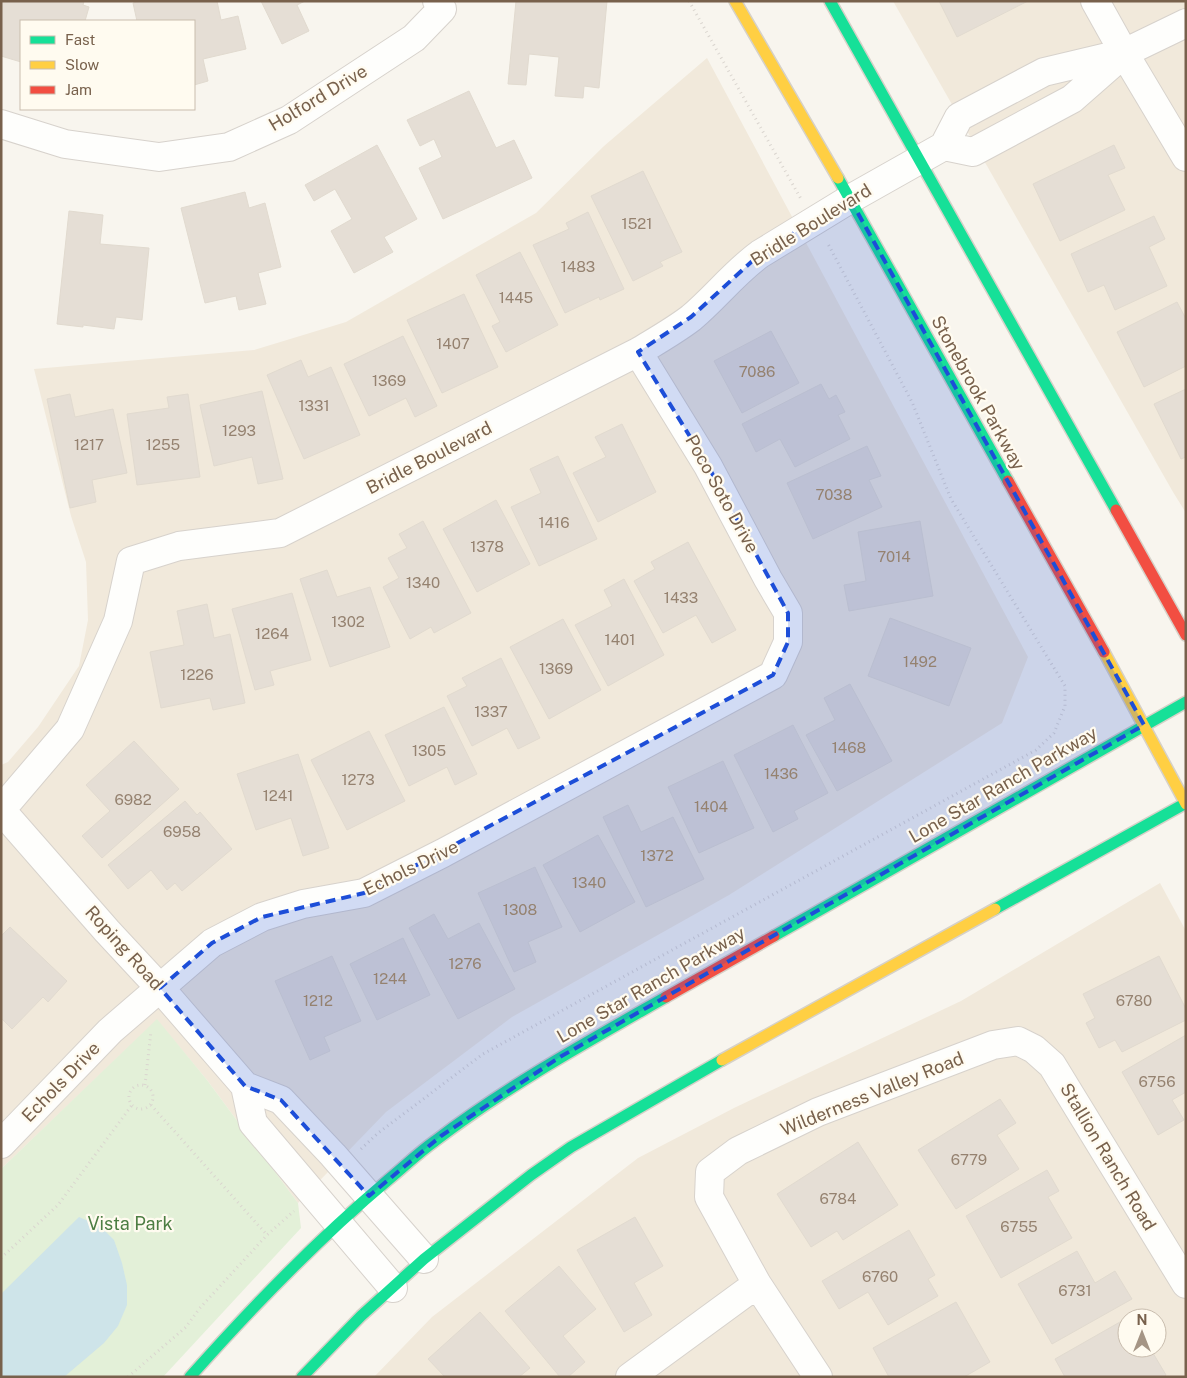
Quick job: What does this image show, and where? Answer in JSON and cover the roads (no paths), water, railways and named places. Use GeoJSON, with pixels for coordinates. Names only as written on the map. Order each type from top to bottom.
{"type":"FeatureCollection","features":[{"type":"Feature","properties":{"kind":"main road","name":"Stonebrook Parkway"},"geometry":{"type":"LineString","coordinates":[[735,1],[850,199],[1186,803]]}},
{"type":"Feature","properties":{"kind":"main road"},"geometry":{"type":"LineString","coordinates":[[830,1],[1186,634]]}},
{"type":"Feature","properties":{"kind":"main road","name":"Lone Star Ranch Parkway"},"geometry":{"type":"LineString","coordinates":[[190,1377],[284,1275],[369,1196],[441,1136],[560,1057],[1186,702]]}},
{"type":"Feature","properties":{"kind":"main road"},"geometry":{"type":"LineString","coordinates":[[302,1377],[361,1316],[424,1259],[531,1175],[571,1147],[686,1080],[1186,803]]}},
{"type":"Feature","properties":{"kind":"street"},"geometry":{"type":"LineString","coordinates":[[1095,1],[1186,157]]}},
{"type":"Feature","properties":{"kind":"street","name":"Holford Drive"},"geometry":{"type":"LineString","coordinates":[[1,124],[65,144],[159,156],[229,147],[289,120],[414,38],[439,5]]}},
{"type":"Feature","properties":{"kind":"street"},"geometry":{"type":"LineString","coordinates":[[1124,53],[1072,99],[973,152],[944,146],[959,117],[1044,72],[1124,53],[1186,23]]}},
{"type":"Feature","properties":{"kind":"street","name":"Bridle Boulevard"},"geometry":{"type":"LineString","coordinates":[[1,810],[70,729],[118,621],[131,561],[179,546],[280,533],[638,352],[691,318],[746,264],[760,254],[850,199],[944,146]]}},
{"type":"Feature","properties":{"kind":"street","name":"Poco Soto Drive"},"geometry":{"type":"LineString","coordinates":[[638,352],[708,466],[788,613],[788,642]]}},
{"type":"Feature","properties":{"kind":"street","name":"Echols Drive"},"geometry":{"type":"LineString","coordinates":[[1,1144],[110,1031],[212,943],[262,917],[303,904],[364,893],[443,854],[774,675],[788,642]]}},
{"type":"Feature","properties":{"kind":"street","name":"Roping Road"},"geometry":{"type":"LineString","coordinates":[[1,810],[245,1086],[281,1100],[333,1155],[424,1259]]}},
{"type":"Feature","properties":{"kind":"street","name":"Stallion Ranch Road"},"geometry":{"type":"LineString","coordinates":[[1018,1041],[1034,1049],[1052,1065],[1186,1284]]}},
{"type":"Feature","properties":{"kind":"street","name":"Wilderness Valley Road"},"geometry":{"type":"LineString","coordinates":[[757,1284],[709,1197],[710,1172],[738,1151],[818,1112],[993,1045],[1018,1041]]}},
{"type":"Feature","properties":{"kind":"street","name":"Roping Road"},"geometry":{"type":"LineString","coordinates":[[245,1086],[253,1124],[339,1223],[392,1288]]}},
{"type":"Feature","properties":{"kind":"street"},"geometry":{"type":"LineString","coordinates":[[630,1377],[757,1284],[818,1377]]}},
{"type":"Feature","properties":{"kind":"park label","name":"Vista Park"},"geometry":{"type":"Point","coordinates":[130,1224]}}]}
